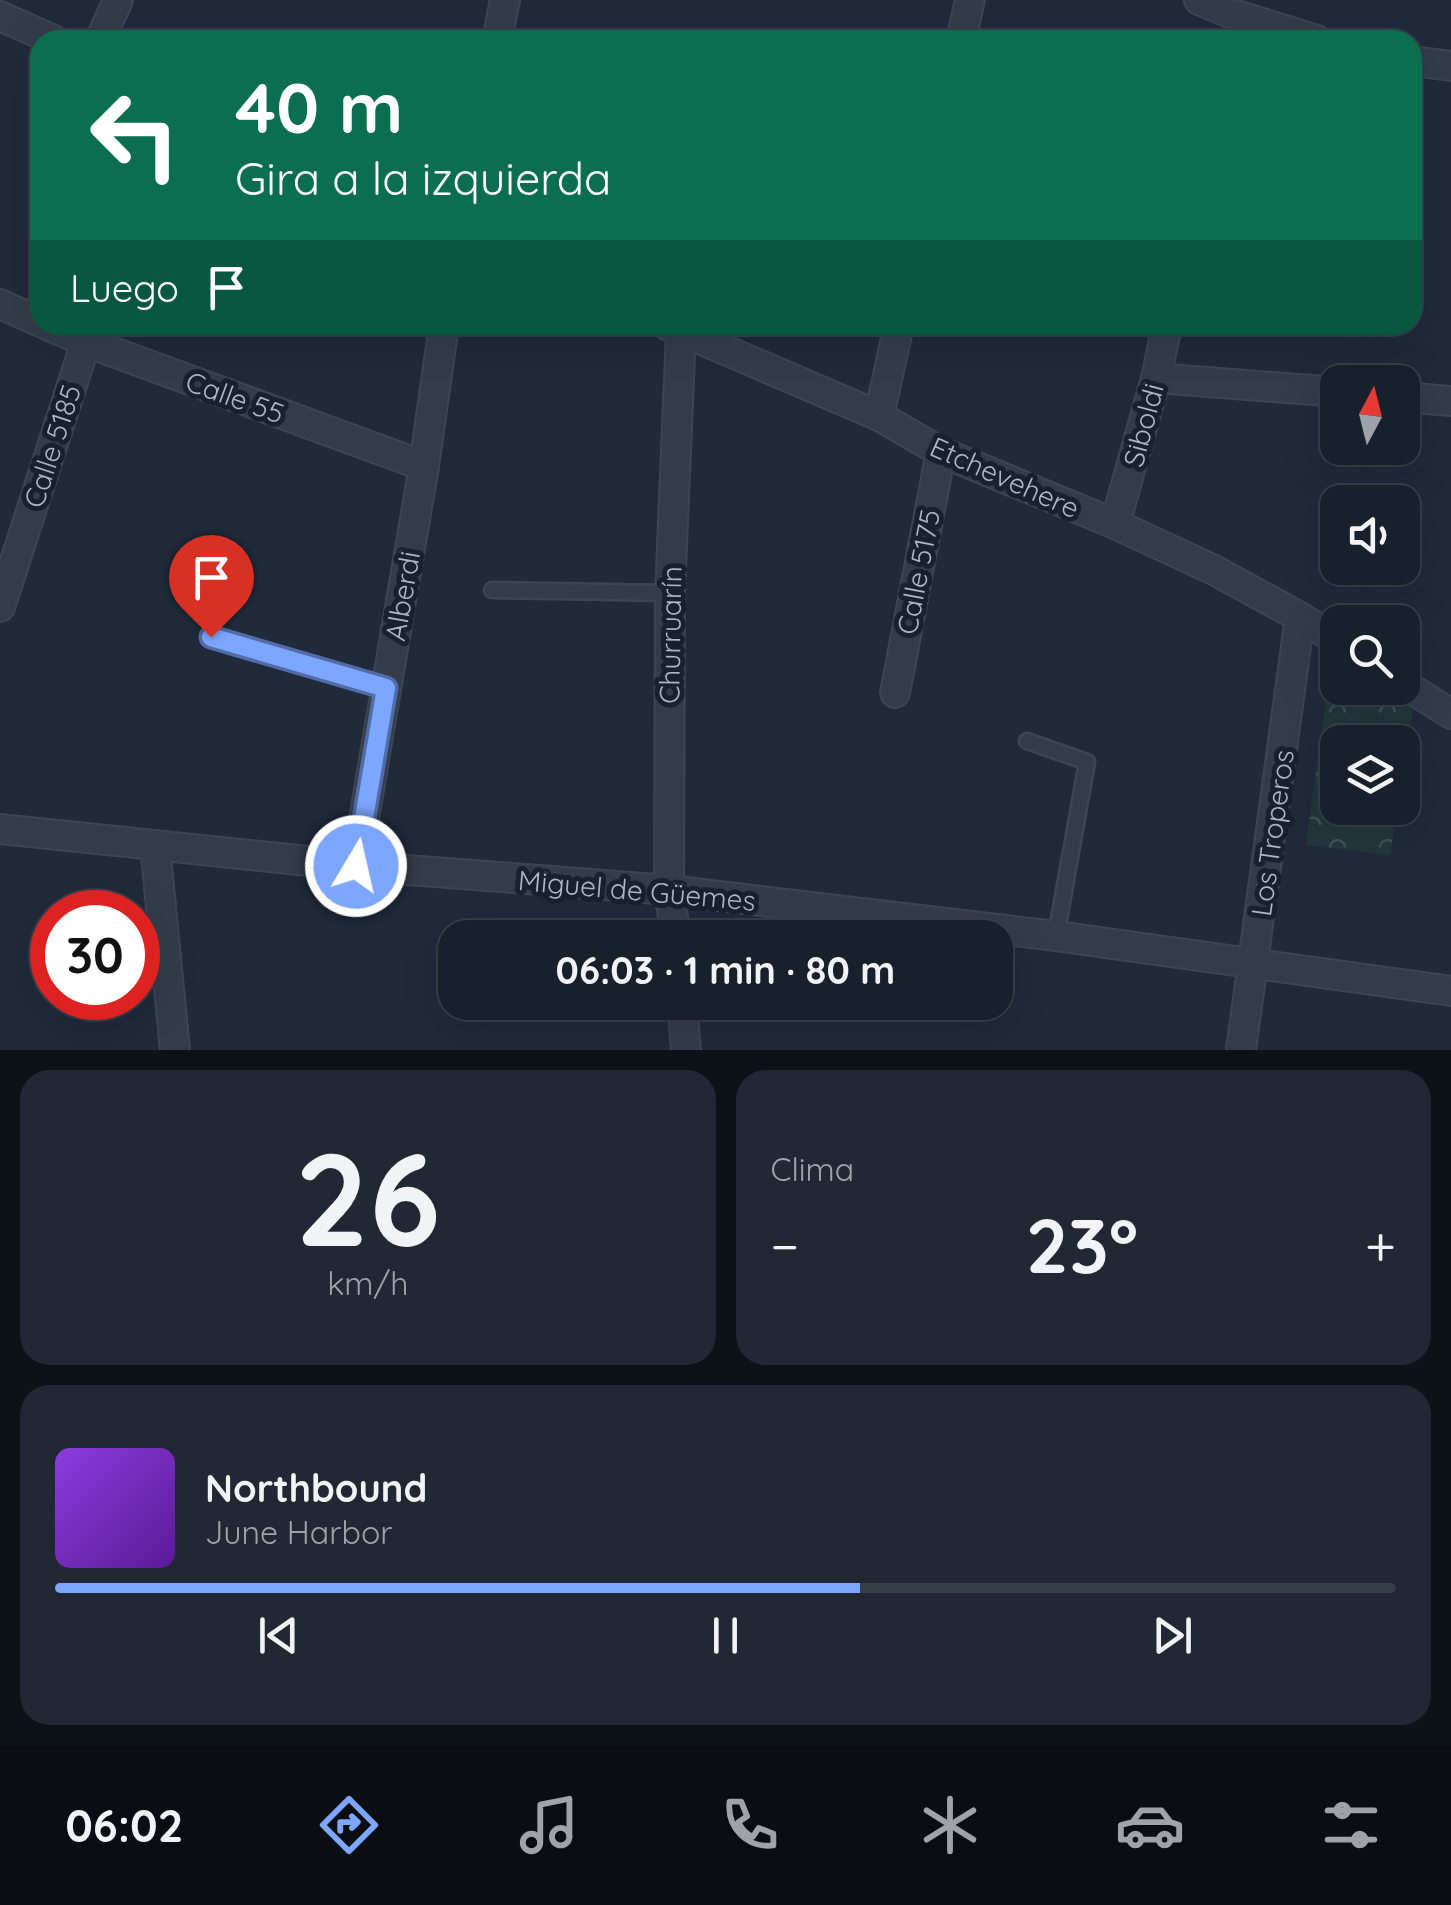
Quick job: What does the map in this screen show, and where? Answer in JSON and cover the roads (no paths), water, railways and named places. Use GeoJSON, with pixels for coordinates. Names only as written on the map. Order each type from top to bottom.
{"type":"FeatureCollection","features":[{"type":"Feature","properties":{"kind":"street"},"geometry":{"type":"LineString","coordinates":[[104,30],[118,0]]}},
{"type":"Feature","properties":{"kind":"street"},"geometry":{"type":"LineString","coordinates":[[499,30],[505,0]]}},
{"type":"Feature","properties":{"kind":"street"},"geometry":{"type":"LineString","coordinates":[[963,30],[970,0]]}},
{"type":"Feature","properties":{"kind":"street"},"geometry":{"type":"LineString","coordinates":[[1199,0],[1227,27]]}},
{"type":"Feature","properties":{"kind":"street"},"geometry":{"type":"LineString","coordinates":[[0,16],[32,30]]}},
{"type":"Feature","properties":{"kind":"street"},"geometry":{"type":"LineString","coordinates":[[1422,62],[1451,66]]}},
{"type":"Feature","properties":{"kind":"street"},"geometry":{"type":"LineString","coordinates":[[0,304],[30,318]]}},
{"type":"Feature","properties":{"kind":"street","name":"Calle 55"},"geometry":{"type":"LineString","coordinates":[[70,335],[424,466]]}},
{"type":"Feature","properties":{"kind":"street","name":"Alberdi"},"geometry":{"type":"LineString","coordinates":[[356,866],[443,335]]}},
{"type":"Feature","properties":{"kind":"street","name":"Churruarín"},"geometry":{"type":"LineString","coordinates":[[673,920],[668,890],[674,335]]}},
{"type":"Feature","properties":{"kind":"street","name":"Etchevehere"},"geometry":{"type":"LineString","coordinates":[[690,335],[880,416],[941,452],[1116,524],[1214,570],[1320,629]]}},
{"type":"Feature","properties":{"kind":"street"},"geometry":{"type":"LineString","coordinates":[[880,416],[897,335]]}},
{"type":"Feature","properties":{"kind":"street","name":"Siboldi"},"geometry":{"type":"LineString","coordinates":[[1116,524],[1165,335]]}},
{"type":"Feature","properties":{"kind":"street","name":"Calle 5185"},"geometry":{"type":"LineString","coordinates":[[0,607],[86,342]]}},
{"type":"Feature","properties":{"kind":"street"},"geometry":{"type":"LineString","coordinates":[[1156,378],[1320,391]]}},
{"type":"Feature","properties":{"kind":"street"},"geometry":{"type":"LineString","coordinates":[[1420,398],[1451,401]]}},
{"type":"Feature","properties":{"kind":"street","name":"Calle 5175"},"geometry":{"type":"LineString","coordinates":[[894,693],[941,452]]}},
{"type":"Feature","properties":{"kind":"street","name":"Los Troperos"},"geometry":{"type":"LineString","coordinates":[[1241,1050],[1300,616]]}},
{"type":"Feature","properties":{"kind":"street"},"geometry":{"type":"LineString","coordinates":[[1420,694],[1451,714]]}},
{"type":"Feature","properties":{"kind":"street","name":"Miguel de Güemes"},"geometry":{"type":"LineString","coordinates":[[0,829],[356,866],[668,890],[1056,936],[1451,992]]}},
{"type":"Feature","properties":{"kind":"street"},"geometry":{"type":"LineString","coordinates":[[155,845],[175,1050]]}},
{"type":"Feature","properties":{"kind":"street"},"geometry":{"type":"LineString","coordinates":[[684,1020],[686,1050]]}},
{"type":"Feature","properties":{"kind":"lane"},"geometry":{"type":"LineString","coordinates":[[492,590],[670,593]]}},
{"type":"Feature","properties":{"kind":"lane"},"geometry":{"type":"LineString","coordinates":[[211,637],[386,688]]}},
{"type":"Feature","properties":{"kind":"lane"},"geometry":{"type":"LineString","coordinates":[[1026,742],[1087,762],[1056,936]]}}]}
